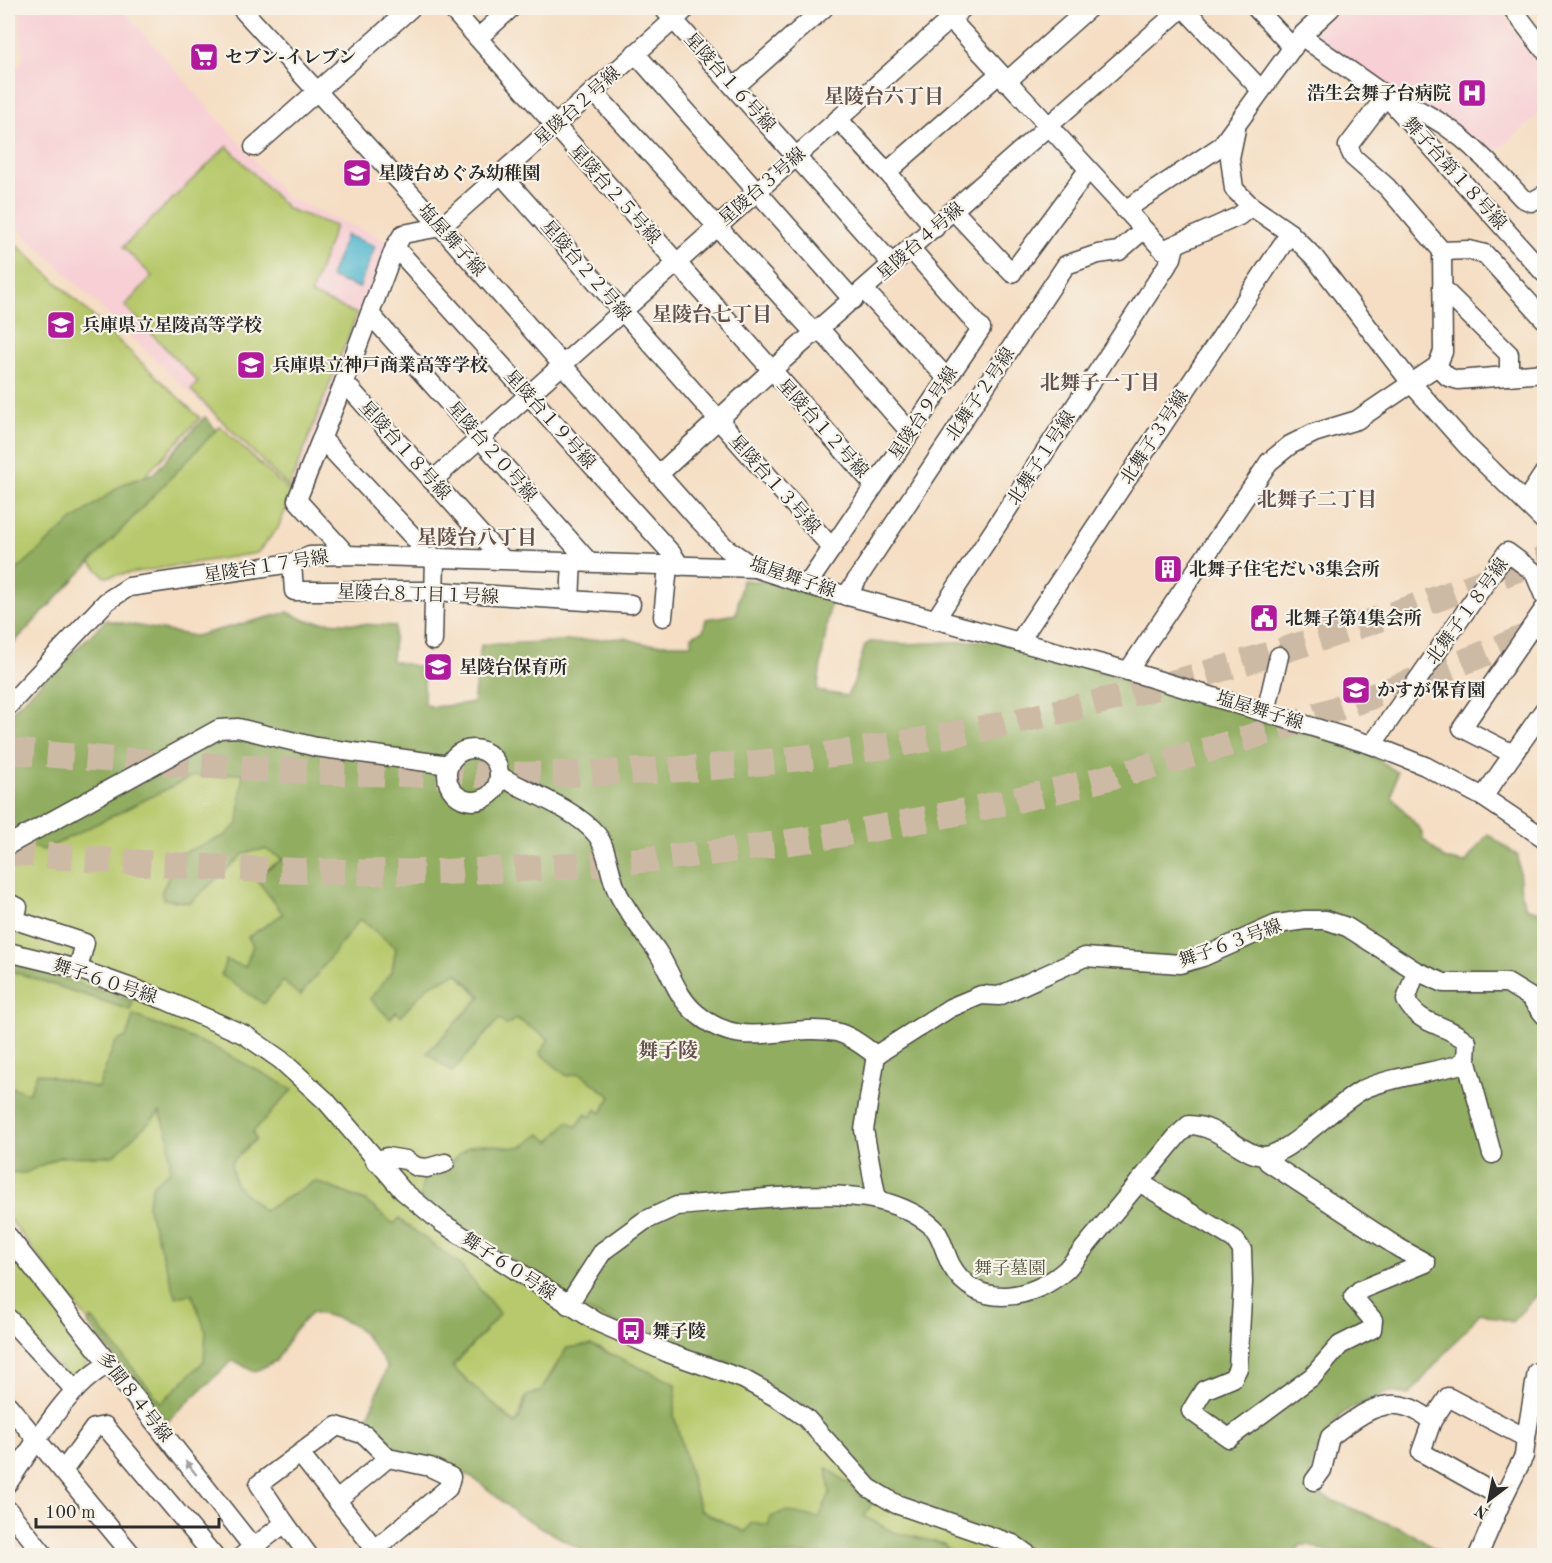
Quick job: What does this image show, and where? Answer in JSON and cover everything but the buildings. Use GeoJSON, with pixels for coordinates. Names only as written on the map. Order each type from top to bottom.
{"type":"FeatureCollection","features":[{"type":"Feature","properties":{"kind":"street","name":"塩屋舞子線"},"geometry":{"type":"LineString","coordinates":[[241,8],[318,89],[658,475],[726,549],[755,568],[846,596],[1128,671],[1372,745],[1425,766],[1543,832]]}},
{"type":"Feature","properties":{"kind":"street"},"geometry":{"type":"LineString","coordinates":[[254,147],[411,8]]}},
{"type":"Feature","properties":{"kind":"street","name":"星陵台２５号線"},"geometry":{"type":"LineString","coordinates":[[451,8],[772,370]]}},
{"type":"Feature","properties":{"kind":"street"},"geometry":{"type":"LineString","coordinates":[[478,38],[511,8]]}},
{"type":"Feature","properties":{"kind":"street"},"geometry":{"type":"LineString","coordinates":[[735,87],[824,8]]}},
{"type":"Feature","properties":{"kind":"street"},"geometry":{"type":"LineString","coordinates":[[886,172],[1089,8]]}},
{"type":"Feature","properties":{"kind":"street"},"geometry":{"type":"LineString","coordinates":[[1183,8],[1261,90]]}},
{"type":"Feature","properties":{"kind":"street","name":"星陵台４号線"},"geometry":{"type":"LineString","coordinates":[[658,475],[772,370],[1183,8]]}},
{"type":"Feature","properties":{"kind":"street","name":"舞子台第１８号線"},"geometry":{"type":"LineString","coordinates":[[1256,8],[1297,42],[1386,96],[1545,273]]}},
{"type":"Feature","properties":{"kind":"street"},"geometry":{"type":"LineString","coordinates":[[1512,8],[1545,50]]}},
{"type":"Feature","properties":{"kind":"street"},"geometry":{"type":"LineString","coordinates":[[1125,210],[1221,147],[1297,42],[1326,9]]}},
{"type":"Feature","properties":{"kind":"street","name":"星陵台１６号線"},"geometry":{"type":"LineString","coordinates":[[675,11],[735,87],[892,264]]}},
{"type":"Feature","properties":{"kind":"street","name":"星陵台２号線"},"geometry":{"type":"LineString","coordinates":[[441,227],[635,53],[675,11]]}},
{"type":"Feature","properties":{"kind":"street"},"geometry":{"type":"LineString","coordinates":[[951,11],[1003,78],[1162,250],[1239,216],[1251,206]]}},
{"type":"Feature","properties":{"kind":"street","name":"星陵台３号線"},"geometry":{"type":"LineString","coordinates":[[432,481],[676,261],[838,119],[951,11]]}},
{"type":"Feature","properties":{"kind":"street"},"geometry":{"type":"LineString","coordinates":[[635,53],[756,192],[859,295],[947,378]]}},
{"type":"Feature","properties":{"kind":"street"},"geometry":{"type":"LineString","coordinates":[[593,91],[809,327],[825,335],[910,432]]}},
{"type":"Feature","properties":{"kind":"street"},"geometry":{"type":"LineString","coordinates":[[1128,671],[1269,462],[1290,445],[1314,433],[1357,420],[1437,366],[1443,351],[1442,252],[1387,187],[1353,157],[1348,146],[1386,96],[1411,105],[1461,135],[1522,198],[1531,201],[1545,195]]}},
{"type":"Feature","properties":{"kind":"street"},"geometry":{"type":"LineString","coordinates":[[838,119],[935,228]]}},
{"type":"Feature","properties":{"kind":"street"},"geometry":{"type":"LineString","coordinates":[[1236,129],[1230,158],[1234,189],[1251,206],[1290,233],[1314,257],[1412,384],[1467,446],[1545,521]]}},
{"type":"Feature","properties":{"kind":"street"},"geometry":{"type":"LineString","coordinates":[[954,211],[1012,273],[1088,170]]}},
{"type":"Feature","properties":{"kind":"street","name":"星陵台２２号線"},"geometry":{"type":"LineString","coordinates":[[501,174],[718,420]]}},
{"type":"Feature","properties":{"kind":"street"},"geometry":{"type":"LineString","coordinates":[[347,555],[297,500],[395,248],[403,234],[441,227]]}},
{"type":"Feature","properties":{"kind":"street","name":"北舞子２号線"},"geometry":{"type":"LineString","coordinates":[[846,596],[1066,266],[1098,254],[1119,251],[1143,231]]}},
{"type":"Feature","properties":{"kind":"street","name":"北舞子３号線"},"geometry":{"type":"LineString","coordinates":[[1019,642],[1290,233]]}},
{"type":"Feature","properties":{"kind":"street","name":"北舞子１号線"},"geometry":{"type":"LineString","coordinates":[[935,620],[1172,258],[1175,246]]}},
{"type":"Feature","properties":{"kind":"street","name":"星陵台１９号線"},"geometry":{"type":"LineString","coordinates":[[395,248],[673,555],[674,566]]}},
{"type":"Feature","properties":{"kind":"street","name":"星陵台９号線"},"geometry":{"type":"LineString","coordinates":[[807,585],[981,328],[911,249]]}},
{"type":"Feature","properties":{"kind":"street"},"geometry":{"type":"LineString","coordinates":[[1442,252],[1469,250],[1485,254],[1545,319]]}},
{"type":"Feature","properties":{"kind":"street"},"geometry":{"type":"LineString","coordinates":[[1442,288],[1509,354],[1509,376]]}},
{"type":"Feature","properties":{"kind":"street","name":"星陵台２０号線"},"geometry":{"type":"LineString","coordinates":[[370,314],[481,437],[581,562]]}},
{"type":"Feature","properties":{"kind":"street"},"geometry":{"type":"LineString","coordinates":[[1437,366],[1448,377],[1458,380],[1545,373]]}},
{"type":"Feature","properties":{"kind":"street","name":"星陵台１２号線"},"geometry":{"type":"LineString","coordinates":[[772,370],[874,485]]}},
{"type":"Feature","properties":{"kind":"street","name":"星陵台１８号線"},"geometry":{"type":"LineString","coordinates":[[344,382],[502,558]]}},
{"type":"Feature","properties":{"kind":"street","name":"星陵台１３号線"},"geometry":{"type":"LineString","coordinates":[[718,420],[832,548]]}},
{"type":"Feature","properties":{"kind":"street"},"geometry":{"type":"LineString","coordinates":[[322,439],[417,541],[429,557],[435,591],[433,641]]}},
{"type":"Feature","properties":{"kind":"street"},"geometry":{"type":"LineString","coordinates":[[1525,502],[1545,473]]}},
{"type":"Feature","properties":{"kind":"street","name":"北舞子１８号線"},"geometry":{"type":"LineString","coordinates":[[1372,745],[1507,552],[1534,572],[1545,596]]}},
{"type":"Feature","properties":{"kind":"street","name":"星陵台１７号線"},"geometry":{"type":"LineString","coordinates":[[8,706],[107,601],[129,587],[292,563],[310,556],[502,558],[755,568]]}},
{"type":"Feature","properties":{"kind":"street"},"geometry":{"type":"LineString","coordinates":[[570,600],[581,562]]}},
{"type":"Feature","properties":{"kind":"street","name":"星陵台８丁目１号線"},"geometry":{"type":"LineString","coordinates":[[292,563],[294,591],[435,591],[631,604]]}},
{"type":"Feature","properties":{"kind":"street"},"geometry":{"type":"LineString","coordinates":[[663,617],[674,566]]}},
{"type":"Feature","properties":{"kind":"street"},"geometry":{"type":"LineString","coordinates":[[1513,754],[1462,728],[1545,609]]}},
{"type":"Feature","properties":{"kind":"street"},"geometry":{"type":"LineString","coordinates":[[1266,712],[1279,656]]}},
{"type":"Feature","properties":{"kind":"street"},"geometry":{"type":"LineString","coordinates":[[1483,797],[1545,710]]}},
{"type":"Feature","properties":{"kind":"street"},"geometry":{"type":"LineString","coordinates":[[8,845],[219,729],[237,728],[316,747],[449,765]]}},
{"type":"Feature","properties":{"kind":"street"},"geometry":{"type":"LineString","coordinates":[[465,750],[479,750],[496,762],[499,776],[494,791],[488,796],[473,801],[465,799],[450,785],[449,765],[465,750]]}},
{"type":"Feature","properties":{"kind":"street"},"geometry":{"type":"LineString","coordinates":[[499,776],[581,820],[598,836],[616,890],[637,926],[658,952],[682,998],[695,1013],[712,1025],[739,1036],[819,1030],[839,1033],[876,1055],[864,1130],[877,1200]]}},
{"type":"Feature","properties":{"kind":"street"},"geometry":{"type":"LineString","coordinates":[[8,903],[18,907],[15,920],[85,943],[78,969]]}},
{"type":"Feature","properties":{"kind":"street","name":"舞子６３号線"},"geometry":{"type":"LineString","coordinates":[[876,1055],[950,1008],[981,994],[999,996],[1085,957],[1180,964],[1203,957],[1277,924],[1326,920],[1347,927],[1416,971],[1443,983],[1506,983],[1530,997],[1545,1015]]}},
{"type":"Feature","properties":{"kind":"street","name":"舞子６０号線"},"geometry":{"type":"LineString","coordinates":[[8,952],[78,969],[165,1000],[245,1035],[281,1060],[326,1101],[403,1191],[442,1223],[597,1322],[668,1353],[743,1379],[779,1399],[806,1418],[869,1488],[896,1504],[1013,1544],[1030,1556]]}},
{"type":"Feature","properties":{"kind":"street"},"geometry":{"type":"LineString","coordinates":[[1416,971],[1406,1000],[1414,1014],[1458,1033],[1467,1042],[1466,1059],[1492,1154]]}},
{"type":"Feature","properties":{"kind":"street"},"geometry":{"type":"LineString","coordinates":[[568,1305],[603,1251],[644,1221],[677,1206],[818,1196],[877,1200],[909,1211],[935,1229],[952,1266],[968,1287],[986,1294],[1011,1296],[1051,1283],[1068,1269],[1178,1135],[1189,1125],[1205,1125],[1248,1151],[1265,1156],[1283,1149],[1364,1089],[1458,1065],[1466,1059]]}},
{"type":"Feature","properties":{"kind":"street"},"geometry":{"type":"LineString","coordinates":[[1139,1182],[1234,1239],[1242,1250],[1243,1282],[1238,1368],[1233,1378],[1204,1390],[1191,1411],[1229,1438],[1313,1376],[1340,1346],[1372,1329],[1373,1320],[1353,1297],[1360,1290],[1426,1263],[1399,1248],[1268,1162],[1265,1156]]}},
{"type":"Feature","properties":{"kind":"street"},"geometry":{"type":"LineString","coordinates":[[375,1161],[387,1157],[406,1160],[417,1167],[427,1168],[445,1163]]}},
{"type":"Feature","properties":{"kind":"street"},"geometry":{"type":"LineString","coordinates":[[403,1191],[417,1167]]}},
{"type":"Feature","properties":{"kind":"street","name":"多聞８４号線"},"geometry":{"type":"LineString","coordinates":[[8,1236],[91,1340],[107,1365],[252,1553]]}},
{"type":"Feature","properties":{"kind":"street"},"geometry":{"type":"LineString","coordinates":[[8,1318],[75,1390]]}},
{"type":"Feature","properties":{"kind":"street"},"geometry":{"type":"LineString","coordinates":[[8,1483],[75,1390],[95,1371],[107,1365]]}},
{"type":"Feature","properties":{"kind":"street"},"geometry":{"type":"LineString","coordinates":[[1479,1556],[1503,1498],[1524,1456],[1537,1372],[1545,1370]]}},
{"type":"Feature","properties":{"kind":"street"},"geometry":{"type":"LineString","coordinates":[[1503,1498],[1421,1452],[1432,1421],[1448,1397],[1526,1438]]}},
{"type":"Feature","properties":{"kind":"street"},"geometry":{"type":"LineString","coordinates":[[8,1405],[133,1556]]}},
{"type":"Feature","properties":{"kind":"street"},"geometry":{"type":"LineString","coordinates":[[1314,1481],[1322,1470],[1330,1437],[1372,1408],[1391,1405],[1407,1406],[1432,1421]]}},
{"type":"Feature","properties":{"kind":"street"},"geometry":{"type":"LineString","coordinates":[[63,1471],[94,1428],[105,1426],[214,1556]]}},
{"type":"Feature","properties":{"kind":"street"},"geometry":{"type":"LineString","coordinates":[[300,1454],[337,1500],[371,1552],[448,1488],[451,1477],[430,1467],[388,1458],[365,1435],[337,1426],[259,1484],[309,1556]]}},
{"type":"Feature","properties":{"kind":"street"},"geometry":{"type":"LineString","coordinates":[[337,1500],[388,1458]]}},
{"type":"Feature","properties":{"kind":"street"},"geometry":{"type":"LineString","coordinates":[[8,1510],[45,1556]]}},
{"type":"Feature","properties":{"kind":"street"},"geometry":{"type":"LineString","coordinates":[[252,1553],[285,1523]]}},
{"type":"Feature","properties":{"kind":"shaded area","name":"兵庫県立神戸商業高等学校"},"geometry":{"type":"Polygon","coordinates":[[[19,8],[121,8],[287,198],[390,242],[292,491],[8,218],[8,80],[23,60],[19,8]]]}},
{"type":"Feature","properties":{"kind":"shaded area","name":"浩生会舞子台病院"},"geometry":{"type":"Polygon","coordinates":[[[1343,8],[1498,8],[1544,71],[1544,110],[1490,157],[1469,138],[1313,34],[1325,20],[1343,8]]]}},
{"type":"Feature","properties":{"kind":"green space"},"geometry":{"type":"Polygon","coordinates":[[[227,146],[288,209],[335,226],[311,294],[357,314],[289,488],[191,390],[198,382],[125,306],[152,276],[123,247],[227,146]]]}},
{"type":"Feature","properties":{"kind":"green space","name":"兵庫県立星陵高等学校"},"geometry":{"type":"Polygon","coordinates":[[[10,238],[200,418],[68,557],[8,581],[10,238]]]}},
{"type":"Feature","properties":{"kind":"green space"},"geometry":{"type":"Polygon","coordinates":[[[205,417],[216,430],[8,649],[8,578],[69,523],[123,484],[154,473],[205,417]]]}},
{"type":"Feature","properties":{"kind":"green space"},"geometry":{"type":"Polygon","coordinates":[[[220,426],[292,494],[278,528],[257,553],[105,577],[89,561],[220,426]]]}},
{"type":"Feature","properties":{"kind":"green space","name":"舞子墓園"},"geometry":{"type":"Polygon","coordinates":[[[742,580],[774,582],[831,598],[817,691],[847,696],[854,682],[865,645],[870,642],[908,644],[996,640],[1362,749],[1397,772],[1392,797],[1421,830],[1423,839],[1445,859],[1465,863],[1488,834],[1518,856],[1521,894],[1526,907],[1544,914],[1544,1288],[1512,1322],[1480,1313],[1409,1395],[1389,1392],[1346,1411],[1339,1417],[1317,1450],[1311,1468],[1310,1491],[1411,1533],[1445,1556],[1333,1555],[1310,1545],[1301,1545],[1292,1556],[1039,1555],[1034,1551],[901,1500],[875,1484],[753,1375],[725,1362],[721,1367],[588,1311],[420,1198],[424,1179],[447,1165],[469,1147],[483,1144],[518,1147],[525,1145],[540,1134],[550,1142],[568,1121],[576,1127],[586,1114],[591,1117],[596,1109],[601,1113],[611,1097],[580,1073],[567,1076],[540,1053],[549,1039],[516,1018],[507,1025],[499,1019],[452,1072],[427,1053],[481,996],[457,973],[428,986],[401,1016],[396,1012],[390,1019],[370,999],[392,971],[396,948],[360,919],[300,996],[283,981],[264,1004],[221,975],[226,960],[245,967],[253,946],[248,937],[283,914],[255,877],[283,859],[265,849],[245,853],[190,903],[164,899],[161,893],[180,854],[224,836],[238,824],[243,773],[193,776],[44,850],[8,840],[8,715],[106,620],[195,636],[288,612],[307,621],[395,626],[392,661],[424,668],[424,704],[433,707],[473,703],[481,645],[625,638],[645,644],[692,644],[692,636],[703,631],[706,619],[736,614],[742,580]]]}},
{"type":"Feature","properties":{"kind":"green space"},"geometry":{"type":"Polygon","coordinates":[[[298,658],[265,849],[279,857],[300,877],[317,903],[337,945],[360,918],[396,948],[457,973],[506,1025],[516,1017],[549,1039],[540,1053],[567,1076],[580,1073],[611,1097],[1151,1555],[860,1556],[768,1525],[745,1532],[700,1510],[674,1416],[676,1384],[591,1345],[567,1348],[540,1392],[526,1396],[516,1424],[452,1367],[486,1330],[399,1219],[394,1224],[365,1201],[315,1181],[264,1211],[204,1361],[157,1410],[8,1217],[8,766],[298,658]]]}},
{"type":"Feature","properties":{"kind":"green space"},"geometry":{"type":"Polygon","coordinates":[[[14,962],[133,1001],[130,1010],[11,971],[14,962]]]}},
{"type":"Feature","properties":{"kind":"green space"},"geometry":{"type":"Polygon","coordinates":[[[133,1015],[215,1048],[293,1089],[253,1132],[256,1139],[231,1163],[235,1184],[264,1211],[315,1181],[365,1201],[394,1224],[399,1219],[459,1264],[500,1314],[452,1367],[515,1424],[521,1416],[526,1396],[540,1392],[567,1348],[591,1345],[676,1384],[674,1416],[700,1511],[745,1532],[752,1522],[768,1525],[771,1517],[785,1511],[819,1518],[830,1493],[827,1468],[873,1502],[864,1516],[893,1532],[944,1544],[953,1555],[585,1555],[582,1550],[517,1514],[479,1482],[444,1462],[391,1452],[365,1426],[387,1367],[371,1343],[358,1329],[340,1319],[312,1312],[295,1330],[276,1361],[254,1372],[233,1360],[167,1422],[88,1324],[92,1318],[161,1403],[204,1361],[206,1332],[192,1294],[176,1297],[147,1206],[153,1184],[170,1171],[169,1137],[160,1112],[113,1156],[60,1157],[25,1173],[8,1172],[8,1086],[29,1093],[37,1073],[98,1088],[115,1043],[127,1036],[133,1015]]]}},
{"type":"Feature","properties":{"kind":"green space"},"geometry":{"type":"Polygon","coordinates":[[[8,1246],[54,1305],[76,1339],[86,1367],[74,1383],[8,1312],[8,1246]]]}},
{"type":"Feature","properties":{"kind":"water"},"geometry":{"type":"Polygon","coordinates":[[[346,235],[375,246],[359,288],[330,277],[346,235]]]}},
{"type":"Feature","properties":{"kind":"tunnel"},"geometry":{"type":"LineString","coordinates":[[8,751],[255,769],[503,775],[668,770],[780,760],[892,745],[1003,724],[1114,698],[1332,635],[1544,559]]}},
{"type":"Feature","properties":{"kind":"tunnel"},"geometry":{"type":"LineString","coordinates":[[8,852],[240,869],[414,872],[610,863],[748,848],[884,827],[1020,799],[1153,765],[1286,726],[1416,680],[1544,629]]}},
{"type":"Feature","properties":{"kind":"place","name":"セブン-イレブン"},"geometry":{"type":"Point","coordinates":[204,57]}},
{"type":"Feature","properties":{"kind":"place","name":"浩生会舞子台病院"},"geometry":{"type":"Point","coordinates":[1472,93]}},
{"type":"Feature","properties":{"kind":"place","name":"星陵台めぐみ幼稚園"},"geometry":{"type":"Point","coordinates":[357,173]}},
{"type":"Feature","properties":{"kind":"place","name":"兵庫県立星陵高等学校"},"geometry":{"type":"Point","coordinates":[61,325]}},
{"type":"Feature","properties":{"kind":"place","name":"兵庫県立神戸商業高等学校"},"geometry":{"type":"Point","coordinates":[251,365]}},
{"type":"Feature","properties":{"kind":"place","name":"北舞子住宅だい3集会所"},"geometry":{"type":"Point","coordinates":[1168,569]}},
{"type":"Feature","properties":{"kind":"place","name":"北舞子第4集会所"},"geometry":{"type":"Point","coordinates":[1264,618]}},
{"type":"Feature","properties":{"kind":"place","name":"星陵台保育所"},"geometry":{"type":"Point","coordinates":[438,667]}},
{"type":"Feature","properties":{"kind":"place","name":"かすが保育園"},"geometry":{"type":"Point","coordinates":[1356,690]}},
{"type":"Feature","properties":{"kind":"place","name":"舞子陵"},"geometry":{"type":"Point","coordinates":[631,1331]}},
{"type":"Feature","properties":{"kind":"district","name":"星陵台六丁目"},"geometry":{"type":"Point","coordinates":[884,96]}},
{"type":"Feature","properties":{"kind":"district","name":"星陵台七丁目"},"geometry":{"type":"Point","coordinates":[712,314]}},
{"type":"Feature","properties":{"kind":"district","name":"北舞子一丁目"},"geometry":{"type":"Point","coordinates":[1100,382]}},
{"type":"Feature","properties":{"kind":"district","name":"北舞子二丁目"},"geometry":{"type":"Point","coordinates":[1317,499]}},
{"type":"Feature","properties":{"kind":"district","name":"星陵台八丁目"},"geometry":{"type":"Point","coordinates":[477,537]}},
{"type":"Feature","properties":{"kind":"district","name":"舞子陵"},"geometry":{"type":"Point","coordinates":[668,1050]}}]}
